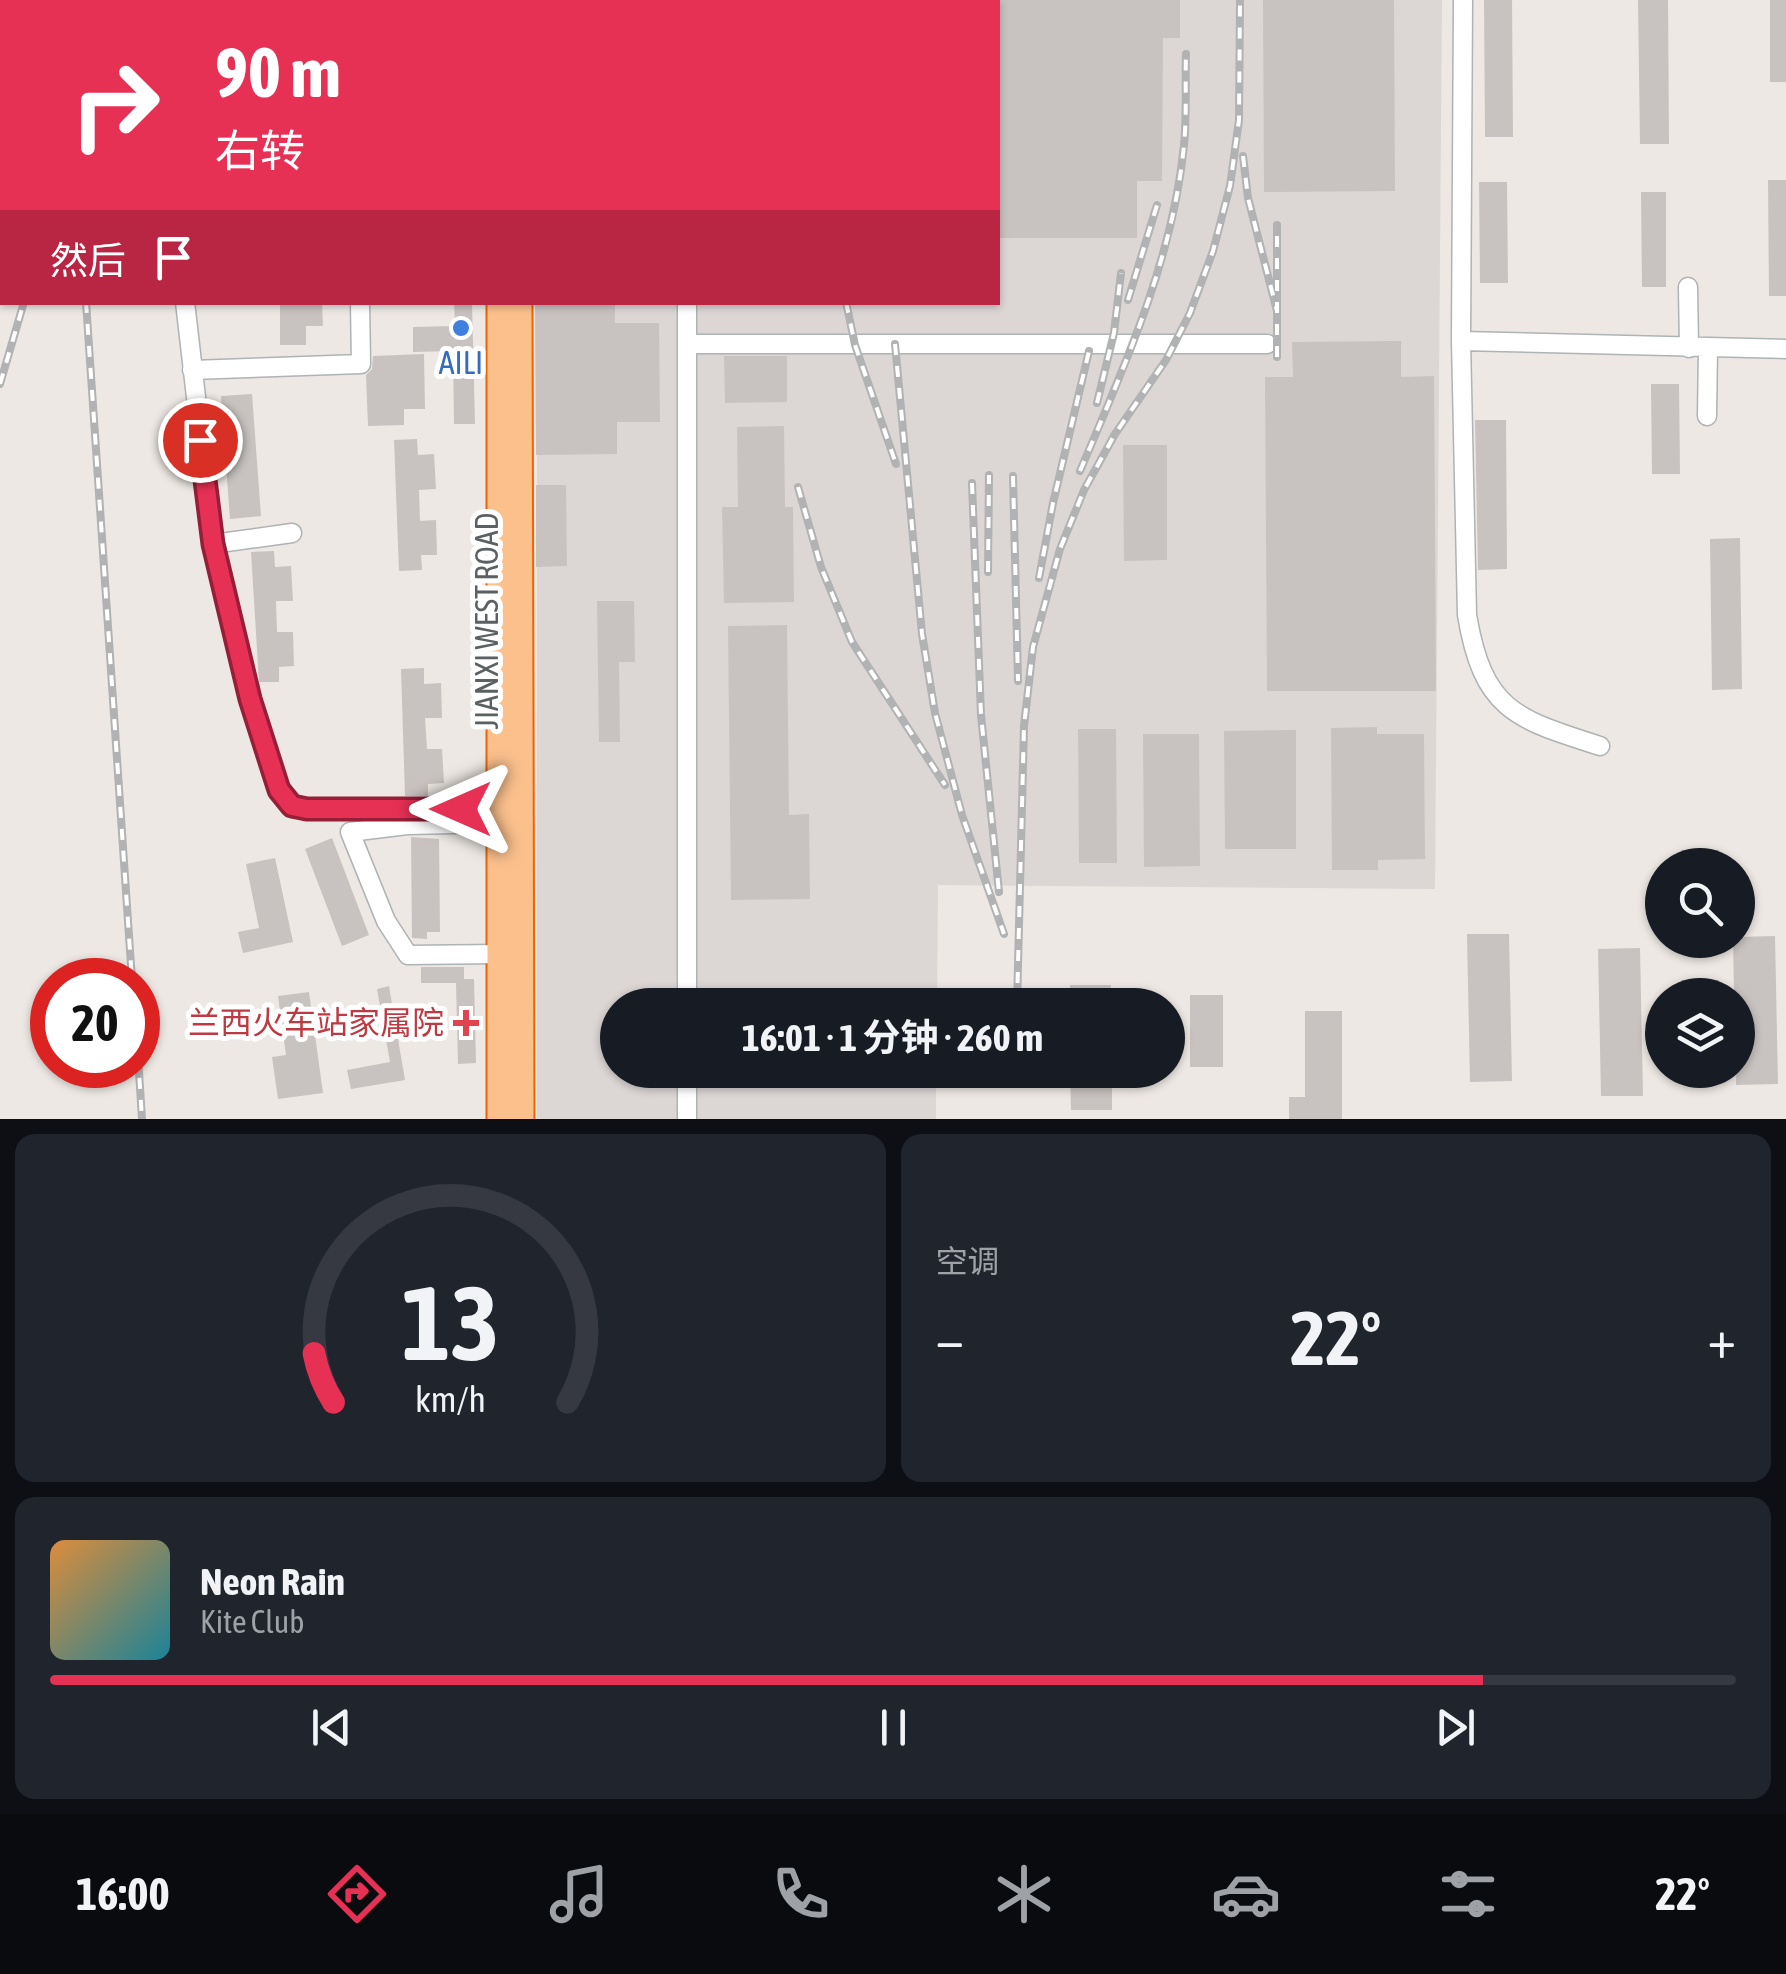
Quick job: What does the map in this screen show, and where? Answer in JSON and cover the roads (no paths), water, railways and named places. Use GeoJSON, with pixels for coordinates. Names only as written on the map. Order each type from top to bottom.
{"type":"FeatureCollection","features":[{"type":"Feature","properties":{"kind":"highway","name":"JIANXI WEST ROAD"},"geometry":{"type":"LineString","coordinates":[[500,305],[500,1119]]}},
{"type":"Feature","properties":{"kind":"highway","name":"JIANXI WEST ROAD"},"geometry":{"type":"LineString","coordinates":[[519,305],[522,1119]]}},
{"type":"Feature","properties":{"kind":"street"},"geometry":{"type":"LineString","coordinates":[[1462,0],[1460,341],[1467,615],[1474,657],[1489,688],[1519,716],[1600,746]]}},
{"type":"Feature","properties":{"kind":"street"},"geometry":{"type":"LineString","coordinates":[[1688,286],[1707,416]]}},
{"type":"Feature","properties":{"kind":"street"},"geometry":{"type":"LineString","coordinates":[[186,305],[213,544],[250,699],[279,790],[292,806],[307,809],[500,816]]}},
{"type":"Feature","properties":{"kind":"street"},"geometry":{"type":"LineString","coordinates":[[192,370],[361,364],[360,305]]}},
{"type":"Feature","properties":{"kind":"street"},"geometry":{"type":"LineString","coordinates":[[687,305],[687,988]]}},
{"type":"Feature","properties":{"kind":"street"},"geometry":{"type":"LineString","coordinates":[[1460,341],[1786,349]]}},
{"type":"Feature","properties":{"kind":"street"},"geometry":{"type":"LineString","coordinates":[[687,344],[1268,344]]}},
{"type":"Feature","properties":{"kind":"street"},"geometry":{"type":"LineString","coordinates":[[213,544],[292,532]]}},
{"type":"Feature","properties":{"kind":"street"},"geometry":{"type":"LineString","coordinates":[[500,816],[350,832],[386,921],[408,955],[500,954]]}},
{"type":"Feature","properties":{"kind":"street"},"geometry":{"type":"LineString","coordinates":[[687,1088],[687,1119]]}},
{"type":"Feature","properties":{"kind":"railway"},"geometry":{"type":"LineString","coordinates":[[1017,988],[1024,726],[1033,647],[1060,549],[1084,490],[1115,434],[1166,360],[1190,313],[1213,251],[1230,186],[1239,120],[1240,0]]}},
{"type":"Feature","properties":{"kind":"railway"},"geometry":{"type":"LineString","coordinates":[[1080,471],[1144,312],[1169,230],[1184,145],[1186,54]]}},
{"type":"Feature","properties":{"kind":"railway"},"geometry":{"type":"LineString","coordinates":[[1243,156],[1248,198],[1277,311]]}},
{"type":"Feature","properties":{"kind":"railway"},"geometry":{"type":"LineString","coordinates":[[1128,300],[1157,205]]}},
{"type":"Feature","properties":{"kind":"railway"},"geometry":{"type":"LineString","coordinates":[[1277,225],[1277,357]]}},
{"type":"Feature","properties":{"kind":"railway"},"geometry":{"type":"LineString","coordinates":[[1097,403],[1114,333],[1121,273]]}},
{"type":"Feature","properties":{"kind":"railway"},"geometry":{"type":"LineString","coordinates":[[0,384],[23,305]]}},
{"type":"Feature","properties":{"kind":"railway"},"geometry":{"type":"LineString","coordinates":[[86,305],[131,958]]}},
{"type":"Feature","properties":{"kind":"railway"},"geometry":{"type":"LineString","coordinates":[[847,305],[855,345],[896,464]]}},
{"type":"Feature","properties":{"kind":"railway"},"geometry":{"type":"LineString","coordinates":[[895,344],[922,634],[935,713],[962,815],[1004,934]]}},
{"type":"Feature","properties":{"kind":"railway"},"geometry":{"type":"LineString","coordinates":[[1039,578],[1089,351]]}},
{"type":"Feature","properties":{"kind":"railway"},"geometry":{"type":"LineString","coordinates":[[988,572],[989,475]]}},
{"type":"Feature","properties":{"kind":"railway"},"geometry":{"type":"LineString","coordinates":[[1013,476],[1018,681]]}},
{"type":"Feature","properties":{"kind":"railway"},"geometry":{"type":"LineString","coordinates":[[972,483],[981,715],[999,892]]}},
{"type":"Feature","properties":{"kind":"railway"},"geometry":{"type":"LineString","coordinates":[[798,487],[821,567],[852,642],[945,785]]}},
{"type":"Feature","properties":{"kind":"railway"},"geometry":{"type":"LineString","coordinates":[[140,1088],[142,1119]]}},
{"type":"Feature","properties":{"kind":"place","name":"AILI"},"geometry":{"type":"Point","coordinates":[461,328]}},
{"type":"Feature","properties":{"kind":"place","name":"兰西火车站家属院"},"geometry":{"type":"Point","coordinates":[466,1023]}}]}
